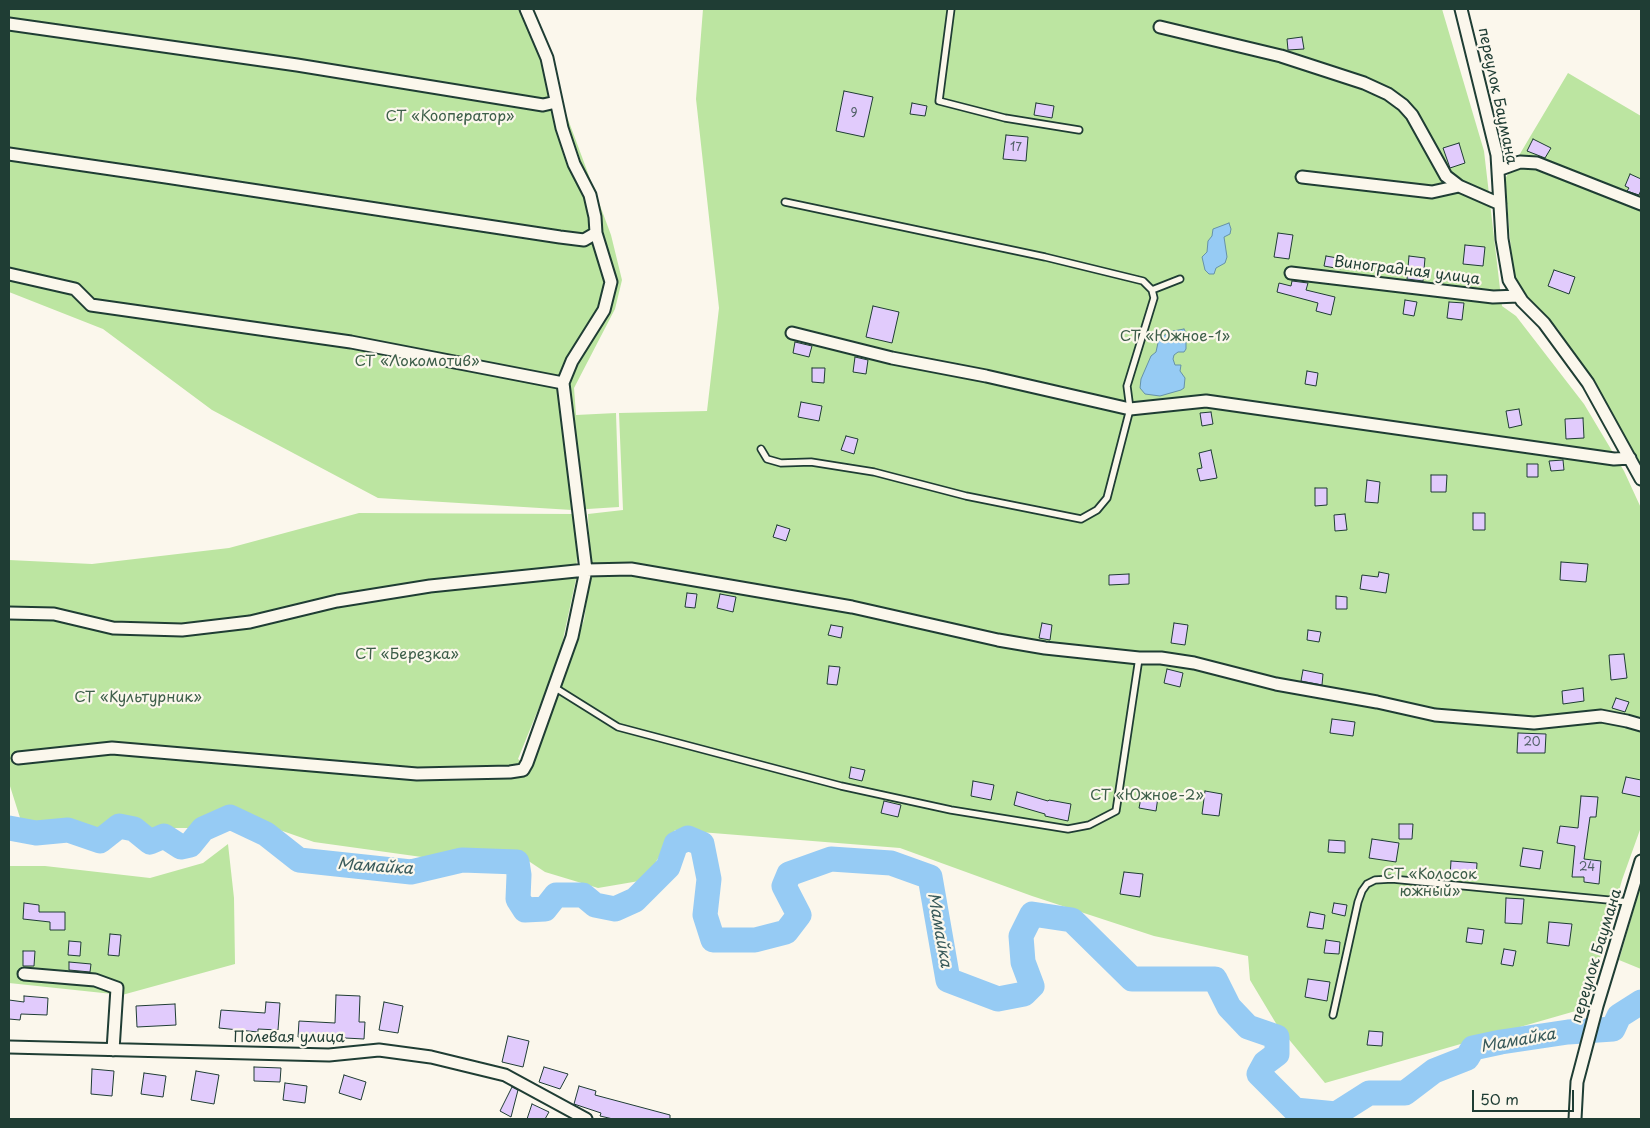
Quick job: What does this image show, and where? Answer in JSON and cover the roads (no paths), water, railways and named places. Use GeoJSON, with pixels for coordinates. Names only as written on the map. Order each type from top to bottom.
{"type":"FeatureCollection","features":[{"type":"Feature","properties":{"kind":"street"},"geometry":{"type":"LineString","coordinates":[[18,758],[112,748],[417,774],[510,772],[523,770],[572,637],[586,570],[563,383],[572,361],[604,310],[611,282],[596,232],[590,195],[574,164],[562,128],[547,58],[526,9]]}},
{"type":"Feature","properties":{"kind":"street","name":"переулок Баумана"},"geometry":{"type":"LineString","coordinates":[[1461,9],[1497,154],[1502,239],[1509,280],[1519,296],[1544,323],[1588,383],[1641,479]]}},
{"type":"Feature","properties":{"kind":"street"},"geometry":{"type":"LineString","coordinates":[[9,24],[297,65],[543,105],[556,102]]}},
{"type":"Feature","properties":{"kind":"street"},"geometry":{"type":"LineString","coordinates":[[1160,27],[1281,56],[1364,83],[1388,94],[1412,114],[1446,176],[1459,186],[1500,204]]}},
{"type":"Feature","properties":{"kind":"street"},"geometry":{"type":"LineString","coordinates":[[9,154],[560,238],[584,240],[596,232]]}},
{"type":"Feature","properties":{"kind":"street"},"geometry":{"type":"LineString","coordinates":[[1498,170],[1520,162],[1537,163],[1641,204]]}},
{"type":"Feature","properties":{"kind":"street"},"geometry":{"type":"LineString","coordinates":[[1302,177],[1432,192],[1459,186]]}},
{"type":"Feature","properties":{"kind":"street","name":"Виноградная улица"},"geometry":{"type":"LineString","coordinates":[[1291,273],[1493,297],[1519,296]]}},
{"type":"Feature","properties":{"kind":"street"},"geometry":{"type":"LineString","coordinates":[[9,274],[75,289],[90,305],[351,342],[563,383]]}},
{"type":"Feature","properties":{"kind":"street"},"geometry":{"type":"LineString","coordinates":[[792,333],[892,358],[986,376],[1130,409],[1206,401],[1614,459],[1630,458]]}},
{"type":"Feature","properties":{"kind":"street"},"geometry":{"type":"LineString","coordinates":[[9,613],[54,614],[113,628],[182,630],[250,622],[337,600],[430,586],[586,570],[631,569],[852,607],[998,640],[1045,648],[1139,658],[1161,658],[1194,663],[1276,684],[1377,702],[1435,715],[1534,723],[1601,716],[1641,725]]}},
{"type":"Feature","properties":{"kind":"street","name":"переулок Баумана"},"geometry":{"type":"LineString","coordinates":[[1574,1119],[1577,1082],[1597,1006],[1641,861]]}},
{"type":"Feature","properties":{"kind":"street"},"geometry":{"type":"LineString","coordinates":[[24,974],[95,980],[117,988],[113,1050]]}},
{"type":"Feature","properties":{"kind":"street","name":"Полевая улица"},"geometry":{"type":"LineString","coordinates":[[9,1047],[329,1055],[379,1050],[431,1057],[505,1074],[586,1119]]}},
{"type":"Feature","properties":{"kind":"lane"},"geometry":{"type":"LineString","coordinates":[[951,9],[939,101],[1005,118],[1079,130]]}},
{"type":"Feature","properties":{"kind":"lane"},"geometry":{"type":"LineString","coordinates":[[761,449],[767,458],[781,464],[811,462],[874,472],[966,496],[1081,519],[1097,510],[1107,498],[1130,409],[1127,386],[1154,298],[1152,290],[1143,281],[1045,257],[785,202]]}},
{"type":"Feature","properties":{"kind":"lane"},"geometry":{"type":"LineString","coordinates":[[1152,290],[1180,279]]}},
{"type":"Feature","properties":{"kind":"lane"},"geometry":{"type":"LineString","coordinates":[[554,687],[618,728],[841,786],[951,810],[1068,829],[1089,825],[1116,811],[1139,658]]}},
{"type":"Feature","properties":{"kind":"lane"},"geometry":{"type":"LineString","coordinates":[[1333,1015],[1358,902],[1367,884],[1375,880],[1392,879],[1630,902]]}},
{"type":"Feature","properties":{"kind":"water"},"geometry":{"type":"Polygon","coordinates":[[[1229,223],[1230,234],[1224,237],[1227,257],[1225,263],[1216,268],[1214,274],[1209,274],[1205,270],[1202,257],[1207,252],[1208,241],[1212,236],[1213,229],[1229,223]]]}},
{"type":"Feature","properties":{"kind":"water"},"geometry":{"type":"Polygon","coordinates":[[[1184,329],[1189,338],[1186,342],[1186,349],[1184,352],[1178,352],[1174,355],[1173,359],[1175,365],[1181,365],[1180,371],[1185,378],[1184,388],[1160,396],[1145,394],[1140,388],[1141,379],[1151,356],[1156,352],[1159,338],[1173,331],[1184,329]]]}},
{"type":"Feature","properties":{"kind":"waterway","name":"Мамайка"},"geometry":{"type":"LineString","coordinates":[[9,828],[36,833],[68,830],[100,841],[119,826],[134,829],[150,842],[164,836],[181,847],[190,845],[203,829],[230,817],[266,834],[299,860],[411,872],[462,860],[517,862],[519,875],[518,899],[525,910],[545,909],[556,895],[583,895],[595,905],[615,909],[635,900],[668,867],[676,844],[688,838],[702,844],[709,879],[705,915],[713,940],[755,940],[786,932],[799,915],[784,886],[789,874],[831,859],[891,863],[930,877],[948,980],[998,999],[1024,994],[1032,986],[1023,962],[1021,936],[1032,914],[1072,920],[1132,979],[1215,979],[1229,1007],[1248,1027],[1277,1037],[1277,1054],[1265,1063],[1259,1074],[1295,1110],[1336,1114],[1369,1093],[1405,1093],[1434,1071],[1467,1058],[1473,1048],[1568,1032],[1613,1029],[1619,1016],[1641,1002]]}},
{"type":"Feature","properties":{"kind":"park label","name":"СТ «Кооператор»"},"geometry":{"type":"Point","coordinates":[450,117]}},
{"type":"Feature","properties":{"kind":"park label","name":"СТ «Южное-1»"},"geometry":{"type":"Point","coordinates":[1175,337]}},
{"type":"Feature","properties":{"kind":"park label","name":"СТ «Локомотив»"},"geometry":{"type":"Point","coordinates":[417,362]}},
{"type":"Feature","properties":{"kind":"park label","name":"СТ «Березка»"},"geometry":{"type":"Point","coordinates":[407,655]}},
{"type":"Feature","properties":{"kind":"park label","name":"СТ «Культурник»"},"geometry":{"type":"Point","coordinates":[138,698]}},
{"type":"Feature","properties":{"kind":"park label","name":"СТ «Южное-2»"},"geometry":{"type":"Point","coordinates":[1147,796]}},
{"type":"Feature","properties":{"kind":"park label","name":"СТ «Колосок южный»"},"geometry":{"type":"Point","coordinates":[1430,884]}}]}
